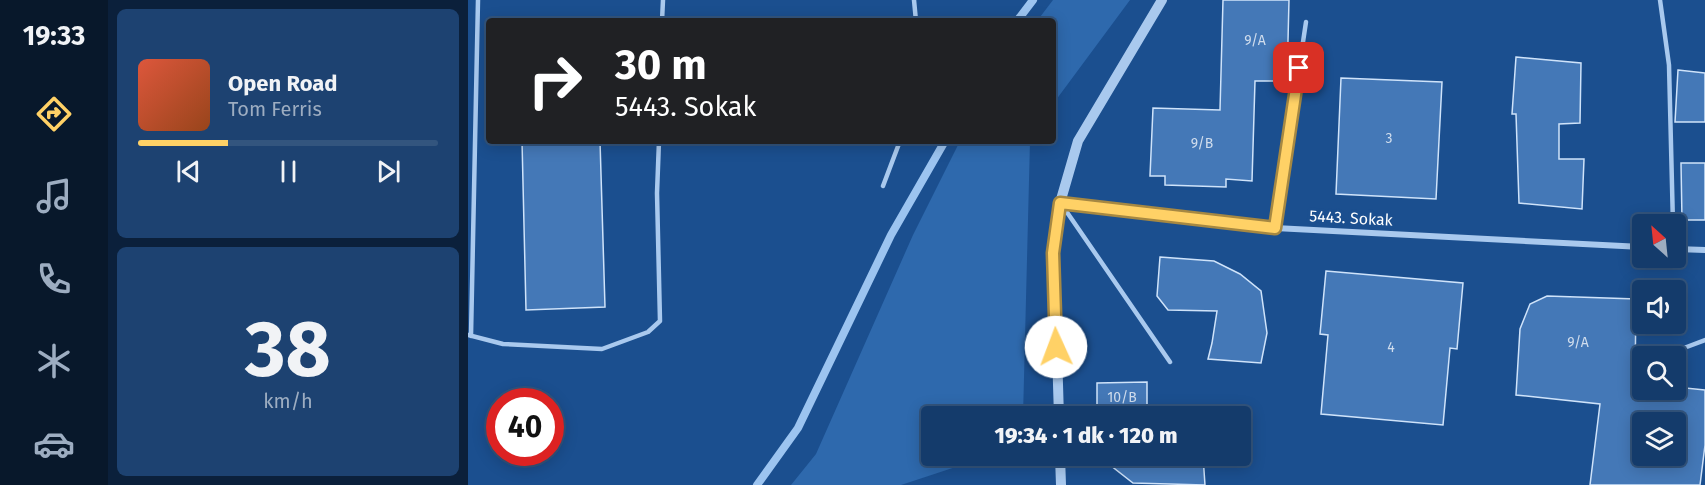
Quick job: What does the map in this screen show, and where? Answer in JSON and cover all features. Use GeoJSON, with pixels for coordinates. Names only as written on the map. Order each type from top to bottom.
{"type":"FeatureCollection","features":[{"type":"Feature","properties":{"kind":"street"},"geometry":{"type":"LineString","coordinates":[[1059,406],[1053,253],[1060,203],[1078,141],[1162,0]]}},
{"type":"Feature","properties":{"kind":"street","name":"5443. Sokak"},"geometry":{"type":"LineString","coordinates":[[1060,203],[1275,228],[1632,246]]}},
{"type":"Feature","properties":{"kind":"street"},"geometry":{"type":"LineString","coordinates":[[1686,249],[1705,250]]}},
{"type":"Feature","properties":{"kind":"street"},"geometry":{"type":"LineString","coordinates":[[1060,466],[1061,485]]}},
{"type":"Feature","properties":{"kind":"lane"},"geometry":{"type":"LineString","coordinates":[[478,0],[469,335],[503,345],[602,349],[648,332],[660,321],[657,193],[659,144]]}},
{"type":"Feature","properties":{"kind":"lane"},"geometry":{"type":"LineString","coordinates":[[662,18],[663,0]]}},
{"type":"Feature","properties":{"kind":"lane"},"geometry":{"type":"LineString","coordinates":[[914,0],[916,18]]}},
{"type":"Feature","properties":{"kind":"lane"},"geometry":{"type":"LineString","coordinates":[[1660,0],[1669,65],[1673,214]]}},
{"type":"Feature","properties":{"kind":"lane"},"geometry":{"type":"LineString","coordinates":[[1275,228],[1306,22]]}},
{"type":"Feature","properties":{"kind":"lane"},"geometry":{"type":"LineString","coordinates":[[883,186],[899,144]]}},
{"type":"Feature","properties":{"kind":"lane"},"geometry":{"type":"LineString","coordinates":[[1060,203],[1170,362]]}},
{"type":"Feature","properties":{"kind":"lane"},"geometry":{"type":"LineString","coordinates":[[1686,347],[1705,340]]}},
{"type":"Feature","properties":{"kind":"shaded area"},"geometry":{"type":"Polygon","coordinates":[[[1053,0],[1130,0],[1056,100],[1056,18],[1039,18],[1053,0]]]}},
{"type":"Feature","properties":{"kind":"shaded area"},"geometry":{"type":"Polygon","coordinates":[[[958,144],[1030,144],[1023,406],[921,406],[921,466],[959,466],[901,485],[791,485],[816,454],[913,235],[958,144]]]}},
{"type":"Feature","properties":{"kind":"building"},"geometry":{"type":"Polygon","coordinates":[[[1223,0],[1289,0],[1287,81],[1255,81],[1252,181],[1226,179],[1226,187],[1165,185],[1165,176],[1150,176],[1153,108],[1220,110],[1223,0]]]}},
{"type":"Feature","properties":{"kind":"building"},"geometry":{"type":"Polygon","coordinates":[[[1516,57],[1581,63],[1580,123],[1559,124],[1559,159],[1584,159],[1582,209],[1519,203],[1516,114],[1512,114],[1516,57]]]}},
{"type":"Feature","properties":{"kind":"building"},"geometry":{"type":"Polygon","coordinates":[[[1678,70],[1705,73],[1705,122],[1675,122],[1678,70]]]}},
{"type":"Feature","properties":{"kind":"building"},"geometry":{"type":"Polygon","coordinates":[[[1341,78],[1442,82],[1436,199],[1336,194],[1341,78]]]}},
{"type":"Feature","properties":{"kind":"building"},"geometry":{"type":"Polygon","coordinates":[[[522,144],[600,144],[605,307],[526,310],[522,144]]]}},
{"type":"Feature","properties":{"kind":"building"},"geometry":{"type":"Polygon","coordinates":[[[1681,163],[1705,163],[1705,220],[1686,220],[1686,214],[1682,214],[1681,163]]]}},
{"type":"Feature","properties":{"kind":"building"},"geometry":{"type":"Polygon","coordinates":[[[1160,257],[1214,261],[1240,274],[1261,291],[1267,333],[1261,363],[1208,359],[1217,311],[1168,310],[1157,296],[1160,257]]]}},
{"type":"Feature","properties":{"kind":"building"},"geometry":{"type":"Polygon","coordinates":[[[1326,271],[1463,283],[1457,349],[1450,348],[1443,425],[1321,414],[1328,335],[1320,334],[1326,271]]]}},
{"type":"Feature","properties":{"kind":"building"},"geometry":{"type":"Polygon","coordinates":[[[1547,296],[1632,299],[1632,334],[1636,334],[1635,346],[1632,346],[1632,400],[1686,400],[1686,388],[1705,390],[1705,445],[1700,485],[1590,485],[1600,404],[1516,395],[1520,329],[1530,304],[1547,296]]]}},
{"type":"Feature","properties":{"kind":"building"},"geometry":{"type":"Polygon","coordinates":[[[1147,382],[1147,406],[1097,406],[1097,383],[1147,382]]]}},
{"type":"Feature","properties":{"kind":"building"},"geometry":{"type":"Polygon","coordinates":[[[1111,466],[1204,466],[1205,485],[1133,483],[1111,466]]]}},
{"type":"Feature","properties":{"kind":"waterway"},"geometry":{"type":"LineString","coordinates":[[1019,18],[1033,0]]}},
{"type":"Feature","properties":{"kind":"waterway"},"geometry":{"type":"LineString","coordinates":[[757,485],[798,428],[891,235],[943,144]]}},
{"type":"Feature","properties":{"kind":"route"},"geometry":{"type":"LineString","coordinates":[[1056,347],[1053,253],[1060,203],[1275,228],[1299,68]]}}]}
